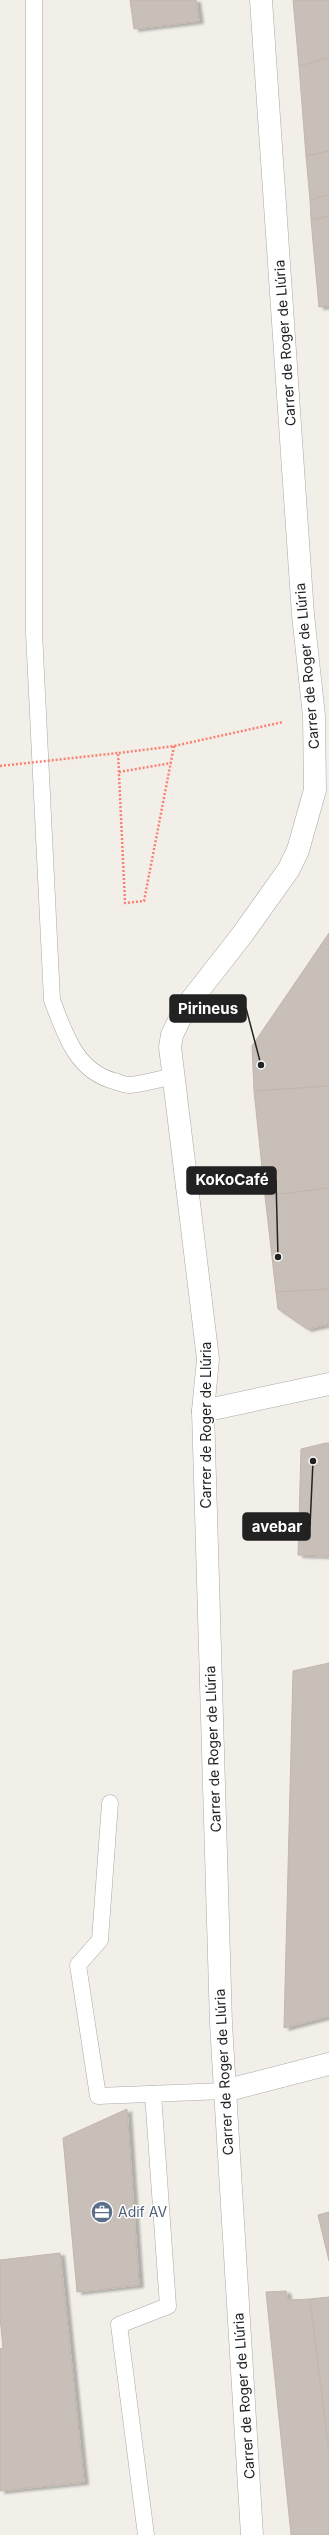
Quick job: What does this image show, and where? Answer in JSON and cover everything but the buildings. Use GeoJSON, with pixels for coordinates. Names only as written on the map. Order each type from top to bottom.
{"type":"FeatureCollection","features":[{"type":"Feature","properties":{"kind":"street","name":"Carrer de Roger de Llúria"},"geometry":{"type":"LineString","coordinates":[[252,2535],[224,2090],[203,1411],[208,1359],[170,1048],[176,1024],[185,1008],[242,935],[285,875],[298,850],[315,790],[322,752],[314,716],[302,607],[262,0]]}},
{"type":"Feature","properties":{"kind":"street"},"geometry":{"type":"LineString","coordinates":[[203,1411],[329,1384]]}},
{"type":"Feature","properties":{"kind":"street"},"geometry":{"type":"LineString","coordinates":[[224,2090],[329,2064]]}},
{"type":"Feature","properties":{"kind":"lane"},"geometry":{"type":"LineString","coordinates":[[34,0],[34,632],[52,1000],[66,1036],[82,1063],[102,1078],[127,1085],[174,1076]]}},
{"type":"Feature","properties":{"kind":"lane"},"geometry":{"type":"LineString","coordinates":[[110,1803],[100,1940],[78,1965],[98,2096],[224,2090]]}},
{"type":"Feature","properties":{"kind":"lane"},"geometry":{"type":"LineString","coordinates":[[146,2535],[119,2325],[168,2306],[153,2094]]}},
{"type":"Feature","properties":{"kind":"path"},"geometry":{"type":"LineString","coordinates":[[0,766],[118,754],[174,746],[314,716]]}},
{"type":"Feature","properties":{"kind":"path"},"geometry":{"type":"LineString","coordinates":[[118,754],[125,903],[144,901],[174,746]]}},
{"type":"Feature","properties":{"kind":"path"},"geometry":{"type":"LineString","coordinates":[[119,772],[171,763]]}},
{"type":"Feature","properties":{"kind":"place","name":"Pirineus"},"geometry":{"type":"Point","coordinates":[261,1065]}},
{"type":"Feature","properties":{"kind":"place","name":"KoKoCafé"},"geometry":{"type":"Point","coordinates":[278,1257]}},
{"type":"Feature","properties":{"kind":"place","name":"avebar"},"geometry":{"type":"Point","coordinates":[313,1461]}},
{"type":"Feature","properties":{"kind":"place","name":"Adif AV"},"geometry":{"type":"Point","coordinates":[102,2212]}}]}
